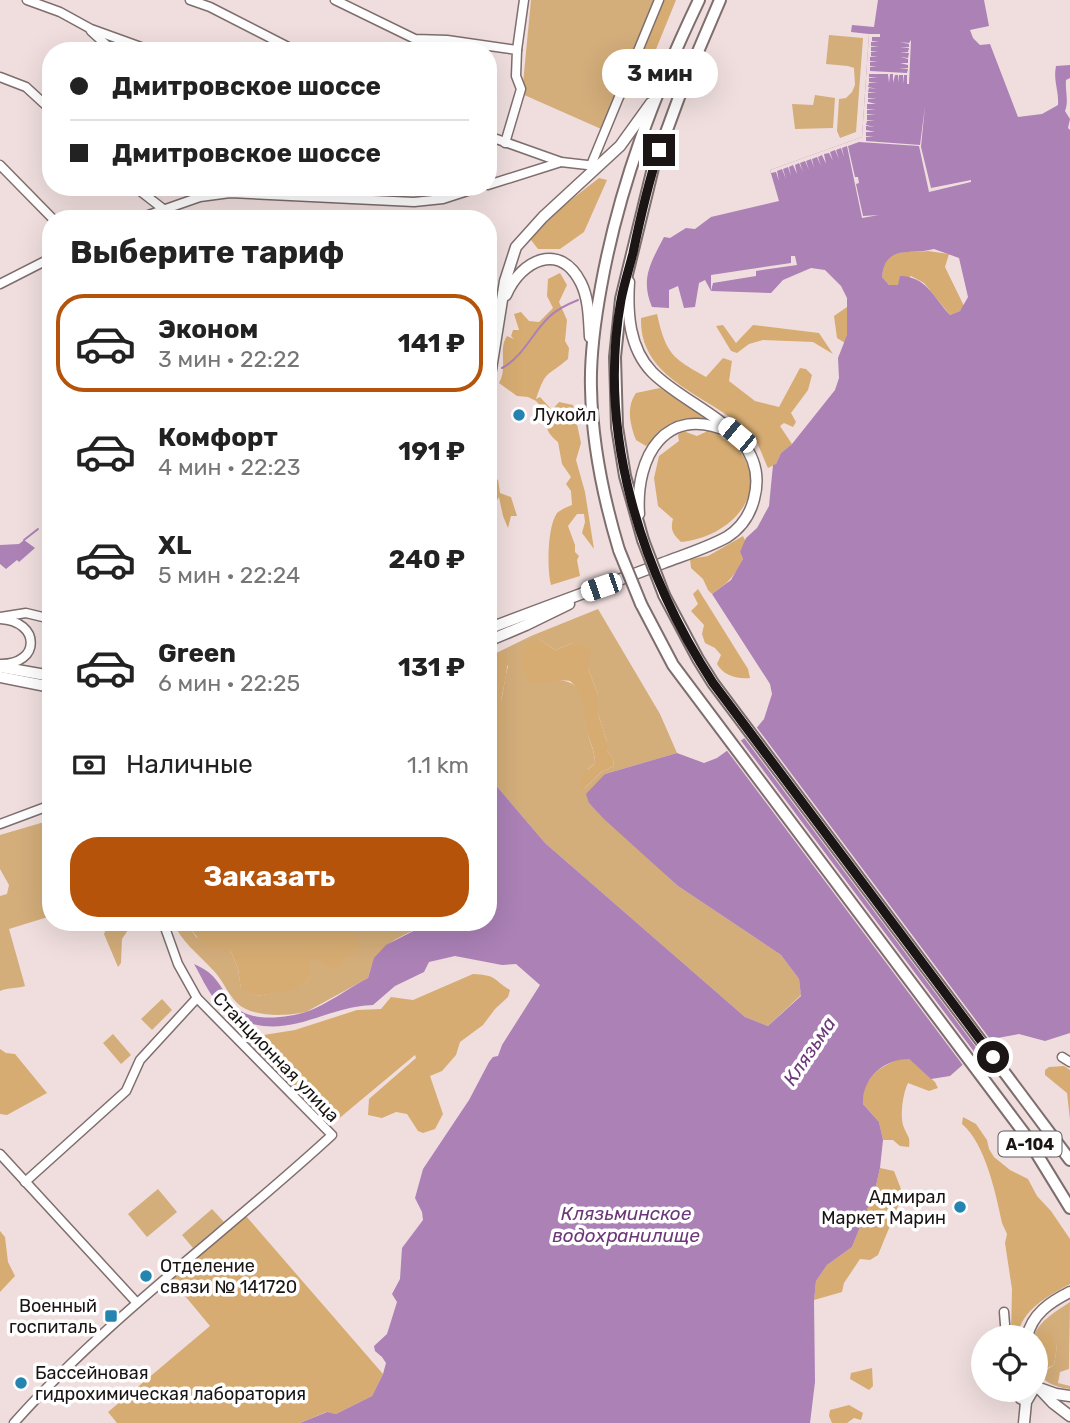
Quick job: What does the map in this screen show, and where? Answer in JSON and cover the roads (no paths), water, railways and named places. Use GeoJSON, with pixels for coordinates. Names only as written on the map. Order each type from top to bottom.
{"type":"FeatureCollection","features":[{"type":"Feature","properties":{"kind":"highway","name":"А-104"},"geometry":{"type":"LineString","coordinates":[[699,0],[654,98],[616,214],[601,290],[592,354],[591,387],[604,501],[619,550],[641,604],[673,665],[1024,1133],[1070,1208]]}},
{"type":"Feature","properties":{"kind":"highway","name":"А-104"},"geometry":{"type":"LineString","coordinates":[[720,0],[665,133],[644,199],[621,299],[615,357],[615,393],[625,477],[643,538],[664,595],[698,659],[728,703],[1070,1160]]}},
{"type":"Feature","properties":{"kind":"main road"},"geometry":{"type":"LineString","coordinates":[[497,328],[508,268],[516,247],[543,217],[627,137],[654,98]]}},
{"type":"Feature","properties":{"kind":"main road"},"geometry":{"type":"LineString","coordinates":[[499,315],[513,280],[524,268],[538,261],[561,263],[574,273],[583,289],[592,354]]}},
{"type":"Feature","properties":{"kind":"main road"},"geometry":{"type":"LineString","coordinates":[[497,626],[705,547],[726,537],[737,528],[747,518],[752,505],[757,481],[746,444],[665,383],[651,371],[640,354],[632,335],[628,310],[631,264]]}},
{"type":"Feature","properties":{"kind":"main road"},"geometry":{"type":"LineString","coordinates":[[643,538],[639,486],[648,454],[662,435],[676,427],[693,424],[710,426],[737,435]]}},
{"type":"Feature","properties":{"kind":"main road"},"geometry":{"type":"LineString","coordinates":[[497,637],[601,587]]}},
{"type":"Feature","properties":{"kind":"main road"},"geometry":{"type":"LineString","coordinates":[[497,620],[512,620]]}},
{"type":"Feature","properties":{"kind":"main road"},"geometry":{"type":"LineString","coordinates":[[0,665],[42,675]]}},
{"type":"Feature","properties":{"kind":"main road"},"geometry":{"type":"LineString","coordinates":[[0,677],[42,685]]}},
{"type":"Feature","properties":{"kind":"main road"},"geometry":{"type":"LineString","coordinates":[[1032,1325],[1038,1314],[1070,1292]]}},
{"type":"Feature","properties":{"kind":"main road"},"geometry":{"type":"LineString","coordinates":[[1048,1391],[1070,1396]]}},
{"type":"Feature","properties":{"kind":"main road"},"geometry":{"type":"LineString","coordinates":[[1048,1397],[1070,1416]]}},
{"type":"Feature","properties":{"kind":"main road"},"geometry":{"type":"LineString","coordinates":[[1024,1423],[1026,1402]]}},
{"type":"Feature","properties":{"kind":"street"},"geometry":{"type":"LineString","coordinates":[[27,0],[128,42]]}},
{"type":"Feature","properties":{"kind":"street"},"geometry":{"type":"LineString","coordinates":[[190,0],[278,42]]}},
{"type":"Feature","properties":{"kind":"street"},"geometry":{"type":"LineString","coordinates":[[335,0],[415,39],[461,42]]}},
{"type":"Feature","properties":{"kind":"street"},"geometry":{"type":"LineString","coordinates":[[505,143],[521,89],[516,76],[524,0]]}},
{"type":"Feature","properties":{"kind":"street"},"geometry":{"type":"LineString","coordinates":[[497,140],[561,162],[595,166],[659,0]]}},
{"type":"Feature","properties":{"kind":"street"},"geometry":{"type":"LineString","coordinates":[[84,25],[103,42]]}},
{"type":"Feature","properties":{"kind":"street"},"geometry":{"type":"LineString","coordinates":[[497,47],[517,50]]}},
{"type":"Feature","properties":{"kind":"street"},"geometry":{"type":"LineString","coordinates":[[0,77],[26,87],[42,102]]}},
{"type":"Feature","properties":{"kind":"street"},"geometry":{"type":"LineString","coordinates":[[497,182],[561,162]]}},
{"type":"Feature","properties":{"kind":"street"},"geometry":{"type":"LineString","coordinates":[[0,165],[44,210]]}},
{"type":"Feature","properties":{"kind":"street"},"geometry":{"type":"LineString","coordinates":[[147,196],[162,208]]}},
{"type":"Feature","properties":{"kind":"street"},"geometry":{"type":"LineString","coordinates":[[157,210],[208,196]]}},
{"type":"Feature","properties":{"kind":"street"},"geometry":{"type":"LineString","coordinates":[[291,196],[414,202],[452,196]]}},
{"type":"Feature","properties":{"kind":"street"},"geometry":{"type":"LineString","coordinates":[[0,284],[42,263]]}},
{"type":"Feature","properties":{"kind":"street"},"geometry":{"type":"LineString","coordinates":[[0,618],[26,613],[42,617]]}},
{"type":"Feature","properties":{"kind":"street"},"geometry":{"type":"LineString","coordinates":[[0,618],[20,624],[28,631],[31,639],[30,649],[24,658],[0,665]]}},
{"type":"Feature","properties":{"kind":"street"},"geometry":{"type":"LineString","coordinates":[[0,824],[42,808]]}},
{"type":"Feature","properties":{"kind":"street","name":"Станционная улица"},"geometry":{"type":"LineString","coordinates":[[14,1423],[64,1369],[332,1135],[197,998],[178,964],[166,931]]}},
{"type":"Feature","properties":{"kind":"street","name":"Станционная улица"},"geometry":{"type":"LineString","coordinates":[[25,1182],[126,1091],[140,1060],[197,998]]}},
{"type":"Feature","properties":{"kind":"street"},"geometry":{"type":"LineString","coordinates":[[0,1155],[137,1303]]}},
{"type":"Feature","properties":{"kind":"street"},"geometry":{"type":"LineString","coordinates":[[1004,1312],[1005,1325]]}},
{"type":"Feature","properties":{"kind":"water","name":"Клязьминское водохранилище"},"geometry":{"type":"Polygon","coordinates":[[[878,0],[984,0],[989,26],[970,30],[980,45],[990,44],[1018,117],[1042,114],[1058,105],[1056,66],[1070,65],[1070,78],[1066,80],[1065,111],[1070,119],[1070,1033],[1045,1041],[1019,1034],[992,1039],[950,1076],[931,1079],[909,1059],[883,1066],[871,1078],[866,1086],[863,1104],[879,1122],[883,1140],[880,1168],[875,1190],[852,1247],[827,1265],[816,1281],[815,1382],[810,1423],[300,1423],[327,1412],[336,1414],[372,1396],[386,1363],[374,1346],[387,1334],[397,1302],[392,1294],[400,1279],[402,1248],[423,1220],[415,1198],[423,1169],[469,1100],[489,1062],[498,1056],[502,1045],[540,985],[516,964],[502,965],[455,956],[429,962],[424,972],[395,986],[373,1005],[341,1010],[295,1024],[263,1026],[241,1020],[219,1005],[194,964],[213,977],[240,1011],[258,1017],[289,1016],[314,1009],[368,978],[374,958],[386,945],[413,931],[497,931],[497,787],[545,843],[745,1017],[768,1026],[801,996],[799,979],[781,955],[678,886],[604,819],[589,803],[586,794],[605,774],[677,753],[704,763],[717,758],[754,731],[764,719],[772,694],[770,684],[712,594],[731,580],[743,559],[740,552],[746,538],[757,528],[769,506],[773,465],[835,390],[839,378],[838,358],[847,335],[847,298],[841,286],[825,270],[811,268],[783,280],[771,293],[711,291],[705,280],[699,283],[695,307],[684,308],[678,286],[669,290],[669,308],[652,307],[647,279],[651,263],[664,237],[670,238],[686,228],[695,229],[711,217],[779,201],[770,170],[862,137],[869,34],[851,32],[852,25],[874,27],[878,0]],[[934,249],[894,255],[884,266],[882,277],[889,285],[898,285],[900,276],[917,280],[929,289],[950,315],[960,311],[968,297],[959,258],[934,249]]]}},
{"type":"Feature","properties":{"kind":"water"},"geometry":{"type":"Polygon","coordinates":[[[24,540],[35,548],[6,569],[0,564],[0,545],[19,544],[24,540]]]}},
{"type":"Feature","properties":{"kind":"waterway"},"geometry":{"type":"LineString","coordinates":[[502,368],[516,358],[552,314],[578,300]]}},
{"type":"Feature","properties":{"kind":"waterway"},"geometry":{"type":"LineString","coordinates":[[24,540],[38,529]]}},
{"type":"Feature","properties":{"kind":"place","name":"Лукойл"},"geometry":{"type":"Point","coordinates":[519,415]}},
{"type":"Feature","properties":{"kind":"place","name":"Адмирал Маркет Марин"},"geometry":{"type":"Point","coordinates":[960,1207]}},
{"type":"Feature","properties":{"kind":"place","name":"Отделение связи № 141720"},"geometry":{"type":"Point","coordinates":[146,1276]}},
{"type":"Feature","properties":{"kind":"place","name":"Военный госпиталь"},"geometry":{"type":"Point","coordinates":[111,1316]}},
{"type":"Feature","properties":{"kind":"place","name":"Бассейновая гидрохимическая лаборатория"},"geometry":{"type":"Point","coordinates":[21,1383]}},
{"type":"Feature","properties":{"kind":"water label","name":"Клязьма"},"geometry":{"type":"Point","coordinates":[809,1051]}}]}
